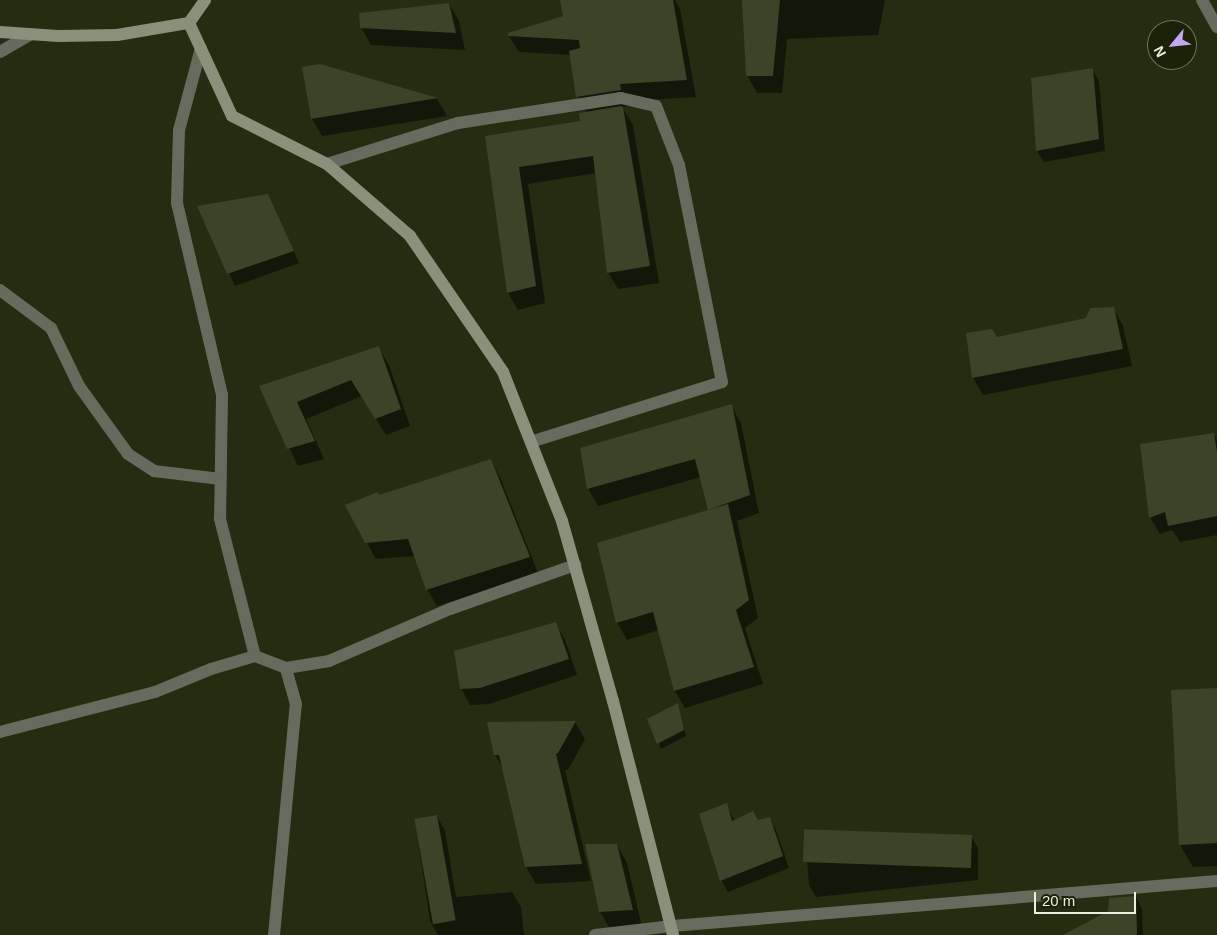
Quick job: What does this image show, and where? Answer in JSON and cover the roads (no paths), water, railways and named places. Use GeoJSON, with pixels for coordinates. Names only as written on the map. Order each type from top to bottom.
{"type":"FeatureCollection","features":[{"type":"Feature","properties":{"kind":"street"},"geometry":{"type":"LineString","coordinates":[[0,32],[58,36],[117,35],[189,22],[205,0]]}},
{"type":"Feature","properties":{"kind":"street"},"geometry":{"type":"LineString","coordinates":[[1202,0],[1217,27]]}},
{"type":"Feature","properties":{"kind":"street"},"geometry":{"type":"LineString","coordinates":[[189,22],[232,116],[328,164],[410,236],[503,372],[562,521],[672,931]]}},
{"type":"Feature","properties":{"kind":"street"},"geometry":{"type":"LineString","coordinates":[[0,52],[31,34]]}},
{"type":"Feature","properties":{"kind":"street"},"geometry":{"type":"LineString","coordinates":[[201,48],[179,130],[177,202],[222,395],[220,519],[255,656]]}},
{"type":"Feature","properties":{"kind":"street"},"geometry":{"type":"LineString","coordinates":[[328,164],[458,123],[620,98],[656,106],[679,165],[722,382],[531,442]]}},
{"type":"Feature","properties":{"kind":"street"},"geometry":{"type":"LineString","coordinates":[[0,290],[51,328],[79,386],[128,454],[154,470],[221,479]]}},
{"type":"Feature","properties":{"kind":"street"},"geometry":{"type":"LineString","coordinates":[[0,732],[155,692],[211,669],[255,656],[286,668],[329,661],[450,609],[575,566]]}},
{"type":"Feature","properties":{"kind":"street"},"geometry":{"type":"LineString","coordinates":[[274,935],[296,704],[286,668]]}},
{"type":"Feature","properties":{"kind":"street"},"geometry":{"type":"LineString","coordinates":[[595,935],[672,931],[1217,881]]}}]}
